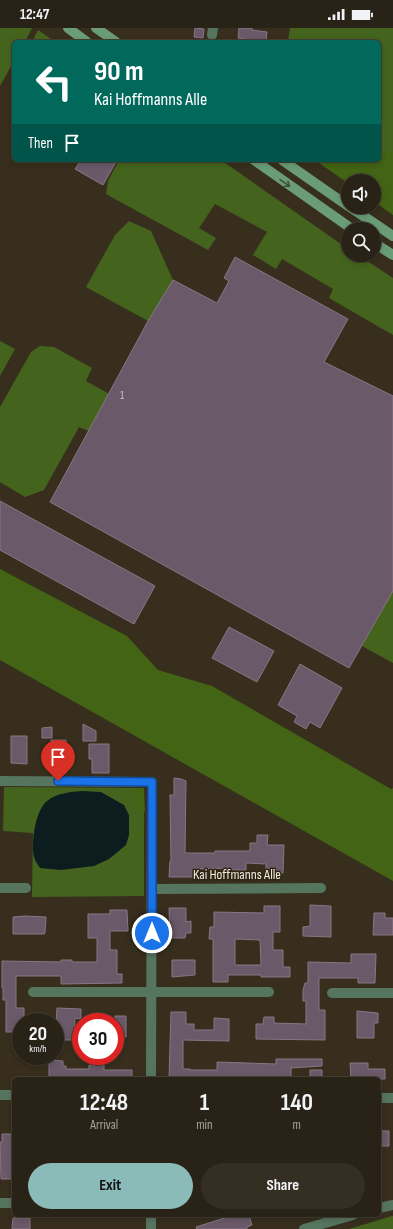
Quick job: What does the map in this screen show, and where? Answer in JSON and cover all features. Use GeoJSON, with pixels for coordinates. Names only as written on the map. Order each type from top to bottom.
{"type":"FeatureCollection","features":[{"type":"Feature","properties":{"kind":"main road"},"geometry":{"type":"LineString","coordinates":[[68,28],[84,40]]}},
{"type":"Feature","properties":{"kind":"main road"},"geometry":{"type":"LineString","coordinates":[[96,28],[113,40]]}},
{"type":"Feature","properties":{"kind":"main road"},"geometry":{"type":"LineString","coordinates":[[257,162],[342,222]]}},
{"type":"Feature","properties":{"kind":"main road"},"geometry":{"type":"LineString","coordinates":[[285,162],[341,201]]}},
{"type":"Feature","properties":{"kind":"main road"},"geometry":{"type":"LineString","coordinates":[[361,214],[393,236]]}},
{"type":"Feature","properties":{"kind":"main road"},"geometry":{"type":"LineString","coordinates":[[381,247],[393,255]]}},
{"type":"Feature","properties":{"kind":"street"},"geometry":{"type":"LineString","coordinates":[[0,781],[152,782],[151,1077]]}},
{"type":"Feature","properties":{"kind":"street"},"geometry":{"type":"LineString","coordinates":[[0,888],[26,888]]}},
{"type":"Feature","properties":{"kind":"street","name":"Kai Hoffmanns Alle"},"geometry":{"type":"LineString","coordinates":[[152,888],[321,888]]}},
{"type":"Feature","properties":{"kind":"street"},"geometry":{"type":"LineString","coordinates":[[33,992],[270,992]]}},
{"type":"Feature","properties":{"kind":"street"},"geometry":{"type":"LineString","coordinates":[[332,993],[393,993]]}},
{"type":"Feature","properties":{"kind":"street"},"geometry":{"type":"LineString","coordinates":[[0,1095],[12,1095]]}},
{"type":"Feature","properties":{"kind":"street"},"geometry":{"type":"LineString","coordinates":[[381,1098],[393,1098]]}},
{"type":"Feature","properties":{"kind":"street"},"geometry":{"type":"LineString","coordinates":[[0,1202],[12,1203]]}},
{"type":"Feature","properties":{"kind":"street"},"geometry":{"type":"LineString","coordinates":[[381,1208],[393,1205]]}},
{"type":"Feature","properties":{"kind":"street"},"geometry":{"type":"LineString","coordinates":[[150,1229],[151,1217]]}},
{"type":"Feature","properties":{"kind":"street"},"geometry":{"type":"LineString","coordinates":[[304,1229],[346,1217]]}},
{"type":"Feature","properties":{"kind":"green space"},"geometry":{"type":"Polygon","coordinates":[[[0,28],[32,28],[26,40],[12,40],[12,65],[0,86],[0,28]]]}},
{"type":"Feature","properties":{"kind":"green space"},"geometry":{"type":"Polygon","coordinates":[[[290,28],[393,28],[393,215],[381,206],[381,174],[341,174],[341,178],[318,162],[381,162],[381,40],[288,40],[290,28]]]}},
{"type":"Feature","properties":{"kind":"green space"},"geometry":{"type":"Polygon","coordinates":[[[38,30],[52,40],[33,40],[38,30]]]}},
{"type":"Feature","properties":{"kind":"green space"},"geometry":{"type":"Polygon","coordinates":[[[381,152],[393,153],[393,215],[381,206],[381,174],[341,174],[341,178],[318,162],[381,162],[381,152]]]}},
{"type":"Feature","properties":{"kind":"green space"},"geometry":{"type":"Polygon","coordinates":[[[118,162],[224,162],[341,244],[341,262],[369,262],[393,278],[393,335],[329,298],[333,289],[282,259],[276,269],[253,255],[267,232],[215,204],[199,228],[216,238],[208,250],[106,194],[108,181],[118,162]]]}},
{"type":"Feature","properties":{"kind":"green space"},"geometry":{"type":"Polygon","coordinates":[[[129,221],[151,231],[173,280],[148,321],[86,287],[115,235],[129,221]]]}},
{"type":"Feature","properties":{"kind":"green space"},"geometry":{"type":"Polygon","coordinates":[[[0,341],[15,349],[0,376],[0,341]]]}},
{"type":"Feature","properties":{"kind":"green space"},"geometry":{"type":"Polygon","coordinates":[[[40,346],[54,347],[92,368],[86,381],[111,395],[91,432],[79,427],[44,490],[25,497],[0,482],[0,407],[31,352],[40,346]]]}},
{"type":"Feature","properties":{"kind":"green space"},"geometry":{"type":"Polygon","coordinates":[[[0,569],[127,636],[158,670],[212,686],[391,789],[393,788],[393,881],[0,660],[0,569]]]}},
{"type":"Feature","properties":{"kind":"green space"},"geometry":{"type":"Polygon","coordinates":[[[393,591],[393,663],[362,646],[393,591]]]}},
{"type":"Feature","properties":{"kind":"green space"},"geometry":{"type":"Polygon","coordinates":[[[4,787],[144,788],[144,896],[32,897],[33,833],[3,831],[4,787]]]}},
{"type":"Feature","properties":{"kind":"green space"},"geometry":{"type":"Polygon","coordinates":[[[132,788],[144,788],[145,812],[132,804],[132,788]]]}},
{"type":"Feature","properties":{"kind":"green space"},"geometry":{"type":"Polygon","coordinates":[[[393,1216],[393,1229],[349,1229],[393,1216]]]}},
{"type":"Feature","properties":{"kind":"shaded area"},"geometry":{"type":"Polygon","coordinates":[[[68,792],[101,792],[124,805],[129,815],[129,835],[126,845],[109,859],[94,866],[61,870],[40,868],[34,857],[33,851],[35,828],[39,812],[51,798],[68,792]]]}},
{"type":"Feature","properties":{"kind":"building"},"geometry":{"type":"Polygon","coordinates":[[[195,28],[204,29],[203,38],[194,37],[195,28]]]}},
{"type":"Feature","properties":{"kind":"building"},"geometry":{"type":"Polygon","coordinates":[[[239,28],[252,28],[252,30],[267,32],[266,40],[238,38],[239,28]]]}},
{"type":"Feature","properties":{"kind":"building"},"geometry":{"type":"Polygon","coordinates":[[[80,162],[116,162],[103,185],[75,169],[80,162]]]}},
{"type":"Feature","properties":{"kind":"building"},"geometry":{"type":"Polygon","coordinates":[[[235,257],[348,319],[324,362],[393,396],[393,591],[349,668],[50,502],[148,321],[173,280],[217,303],[229,281],[224,278],[235,257]]]}},
{"type":"Feature","properties":{"kind":"building"},"geometry":{"type":"Polygon","coordinates":[[[0,501],[155,586],[134,624],[0,550],[0,501]]]}},
{"type":"Feature","properties":{"kind":"building"},"geometry":{"type":"Polygon","coordinates":[[[229,627],[274,651],[257,682],[212,658],[229,627]]]}},
{"type":"Feature","properties":{"kind":"building"},"geometry":{"type":"Polygon","coordinates":[[[300,664],[342,688],[320,728],[310,722],[306,729],[294,722],[297,716],[278,705],[300,664]]]}},
{"type":"Feature","properties":{"kind":"building"},"geometry":{"type":"Polygon","coordinates":[[[83,724],[96,731],[96,741],[83,741],[83,724]]]}},
{"type":"Feature","properties":{"kind":"building"},"geometry":{"type":"Polygon","coordinates":[[[52,727],[52,738],[42,738],[42,728],[52,727]]]}},
{"type":"Feature","properties":{"kind":"building"},"geometry":{"type":"Polygon","coordinates":[[[11,736],[27,736],[27,764],[11,763],[11,736]]]}},
{"type":"Feature","properties":{"kind":"building"},"geometry":{"type":"Polygon","coordinates":[[[51,740],[66,740],[66,773],[51,773],[51,740]]]}},
{"type":"Feature","properties":{"kind":"building"},"geometry":{"type":"Polygon","coordinates":[[[89,744],[109,744],[109,773],[92,773],[92,759],[89,759],[89,744]]]}},
{"type":"Feature","properties":{"kind":"building"},"geometry":{"type":"Polygon","coordinates":[[[174,778],[186,781],[185,853],[250,851],[250,843],[257,843],[257,835],[268,835],[267,845],[284,845],[283,873],[266,873],[266,864],[246,863],[246,870],[230,870],[230,868],[197,869],[197,877],[169,877],[171,861],[170,795],[174,795],[174,778]]]}},
{"type":"Feature","properties":{"kind":"building"},"geometry":{"type":"Polygon","coordinates":[[[310,905],[331,906],[331,937],[303,936],[303,927],[310,926],[310,905]]]}},
{"type":"Feature","properties":{"kind":"building"},"geometry":{"type":"Polygon","coordinates":[[[264,906],[280,906],[280,932],[273,932],[273,950],[283,950],[283,967],[290,967],[290,977],[228,975],[228,982],[213,982],[213,939],[209,939],[210,927],[214,927],[214,912],[264,913],[264,906]],[[235,939],[235,965],[261,965],[260,940],[235,939]]]}},
{"type":"Feature","properties":{"kind":"building"},"geometry":{"type":"Polygon","coordinates":[[[169,908],[186,908],[186,922],[191,921],[191,933],[186,933],[185,938],[170,938],[169,908]]]}},
{"type":"Feature","properties":{"kind":"building"},"geometry":{"type":"Polygon","coordinates":[[[110,910],[127,910],[128,931],[110,931],[110,950],[117,950],[117,974],[122,974],[122,983],[61,984],[61,976],[16,976],[16,1008],[24,1008],[24,1013],[12,1013],[12,1032],[6,1032],[6,1000],[3,1000],[2,961],[61,962],[61,960],[72,960],[72,962],[97,962],[97,938],[88,938],[88,914],[110,914],[110,910]]]}},
{"type":"Feature","properties":{"kind":"building"},"geometry":{"type":"Polygon","coordinates":[[[374,913],[385,913],[385,918],[393,918],[393,935],[373,935],[374,913]]]}},
{"type":"Feature","properties":{"kind":"building"},"geometry":{"type":"Polygon","coordinates":[[[13,917],[46,917],[45,933],[13,934],[13,917]]]}},
{"type":"Feature","properties":{"kind":"building"},"geometry":{"type":"Polygon","coordinates":[[[351,954],[376,954],[375,983],[358,983],[358,978],[319,978],[319,1010],[325,1010],[325,1040],[256,1039],[256,1024],[263,1024],[264,1017],[274,1017],[274,1023],[306,1024],[306,1001],[303,1001],[303,990],[305,983],[308,983],[308,962],[351,963],[351,954]]]}},
{"type":"Feature","properties":{"kind":"building"},"geometry":{"type":"Polygon","coordinates":[[[172,960],[195,960],[195,975],[172,977],[172,960]]]}},
{"type":"Feature","properties":{"kind":"building"},"geometry":{"type":"Polygon","coordinates":[[[57,1008],[81,1009],[81,1013],[72,1013],[72,1040],[64,1040],[64,1013],[57,1013],[57,1008]]]}},
{"type":"Feature","properties":{"kind":"building"},"geometry":{"type":"Polygon","coordinates":[[[357,1011],[378,1013],[378,1023],[374,1023],[374,1038],[357,1038],[357,1011]]]}},
{"type":"Feature","properties":{"kind":"building"},"geometry":{"type":"Polygon","coordinates":[[[171,1012],[186,1012],[186,1024],[194,1024],[194,1030],[214,1030],[214,1018],[229,1019],[229,1041],[183,1040],[183,1069],[217,1070],[217,1062],[276,1064],[276,1059],[322,1059],[322,1066],[291,1068],[291,1077],[169,1077],[171,1012]]]}},
{"type":"Feature","properties":{"kind":"building"},"geometry":{"type":"Polygon","coordinates":[[[124,1016],[126,1016],[126,1037],[124,1037],[124,1016]]]}},
{"type":"Feature","properties":{"kind":"building"},"geometry":{"type":"Polygon","coordinates":[[[350,1063],[368,1063],[368,1069],[385,1069],[385,1079],[381,1079],[381,1077],[351,1077],[350,1063]]]}},
{"type":"Feature","properties":{"kind":"building"},"geometry":{"type":"Polygon","coordinates":[[[49,1065],[63,1065],[66,1066],[66,1069],[89,1069],[89,1065],[104,1065],[104,1070],[132,1070],[132,1077],[49,1077],[49,1065]]]}},
{"type":"Feature","properties":{"kind":"building"},"geometry":{"type":"Polygon","coordinates":[[[310,1070],[322,1070],[322,1077],[310,1077],[310,1070]]]}},
{"type":"Feature","properties":{"kind":"building"},"geometry":{"type":"Polygon","coordinates":[[[381,1131],[389,1131],[389,1146],[381,1146],[381,1131]]]}},
{"type":"Feature","properties":{"kind":"building"},"geometry":{"type":"Polygon","coordinates":[[[2,1134],[12,1134],[12,1179],[1,1179],[0,1142],[2,1142],[2,1134]]]}},
{"type":"Feature","properties":{"kind":"building"},"geometry":{"type":"Polygon","coordinates":[[[228,1217],[250,1217],[252,1225],[247,1227],[247,1229],[197,1229],[196,1227],[228,1217]]]}},
{"type":"Feature","properties":{"kind":"building"},"geometry":{"type":"Polygon","coordinates":[[[13,1218],[30,1218],[30,1229],[12,1229],[13,1218]]]}},
{"type":"Feature","properties":{"kind":"route"},"geometry":{"type":"LineString","coordinates":[[58,781],[152,782],[152,933]]}}]}
